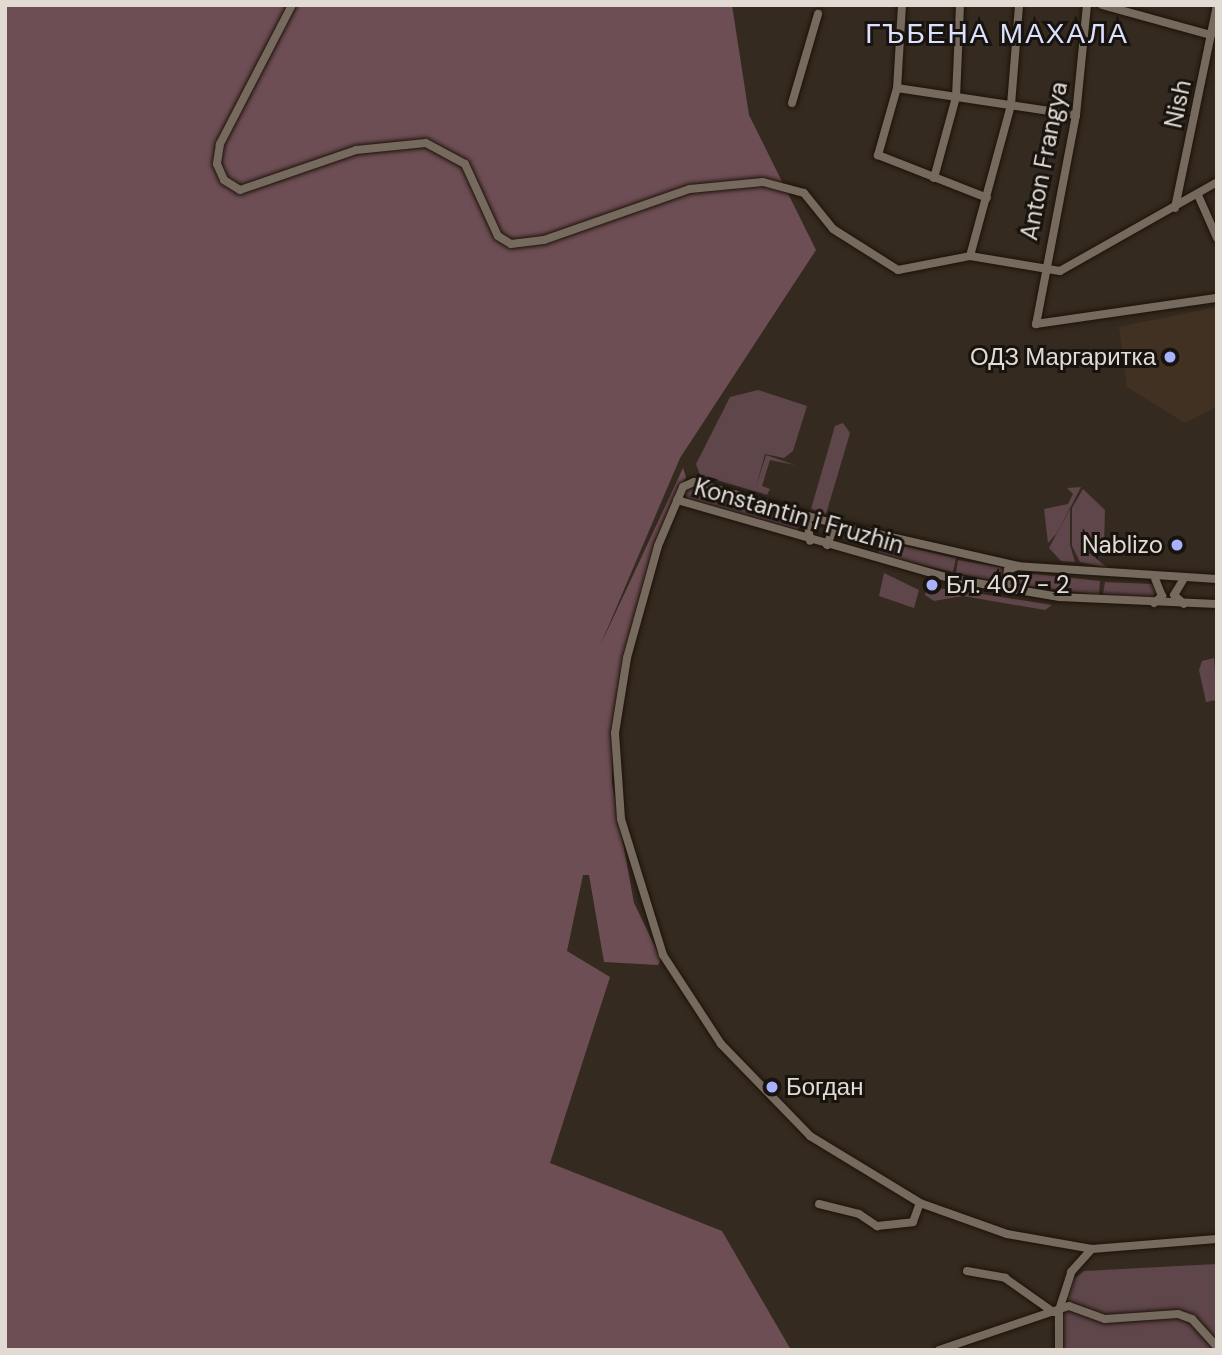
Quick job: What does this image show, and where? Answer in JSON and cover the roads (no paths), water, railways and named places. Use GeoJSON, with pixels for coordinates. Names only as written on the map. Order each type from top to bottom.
{"type":"FeatureCollection","features":[{"type":"Feature","properties":{"kind":"street"},"geometry":{"type":"LineString","coordinates":[[292,5],[220,144],[219,167],[240,190],[356,150],[426,143],[465,164],[498,236],[511,244],[544,240],[690,189],[763,182],[804,193],[833,229],[898,270],[970,256],[1060,271],[1217,182]]}},
{"type":"Feature","properties":{"kind":"street"},"geometry":{"type":"LineString","coordinates":[[902,5],[897,88],[878,155],[987,198]]}},
{"type":"Feature","properties":{"kind":"street"},"geometry":{"type":"LineString","coordinates":[[934,178],[956,97],[960,5]]}},
{"type":"Feature","properties":{"kind":"street"},"geometry":{"type":"LineString","coordinates":[[970,256],[1011,105],[1019,5]]}},
{"type":"Feature","properties":{"kind":"street","name":"Anton Frangya"},"geometry":{"type":"LineString","coordinates":[[1087,5],[1076,115],[1042,270],[1036,324],[1217,298]]}},
{"type":"Feature","properties":{"kind":"street"},"geometry":{"type":"LineString","coordinates":[[1102,5],[1211,35]]}},
{"type":"Feature","properties":{"kind":"street","name":"Nish"},"geometry":{"type":"LineString","coordinates":[[1175,208],[1217,6]]}},
{"type":"Feature","properties":{"kind":"street"},"geometry":{"type":"LineString","coordinates":[[792,103],[818,14]]}},
{"type":"Feature","properties":{"kind":"street"},"geometry":{"type":"LineString","coordinates":[[897,88],[1076,115]]}},
{"type":"Feature","properties":{"kind":"street"},"geometry":{"type":"LineString","coordinates":[[1198,195],[1217,238]]}},
{"type":"Feature","properties":{"kind":"street","name":"Konstantin i Fruzhin"},"geometry":{"type":"LineString","coordinates":[[1217,579],[1155,579],[1018,566],[835,524],[700,482],[682,487],[677,500],[810,541],[1006,589],[1154,603],[1217,604]]}},
{"type":"Feature","properties":{"kind":"street"},"geometry":{"type":"LineString","coordinates":[[677,500],[635,624],[615,733],[621,819],[642,904],[663,956],[734,1061],[810,1136],[920,1203],[1007,1234],[1092,1249],[1217,1239]]}},
{"type":"Feature","properties":{"kind":"street"},"geometry":{"type":"LineString","coordinates":[[807,516],[805,529],[810,541]]}},
{"type":"Feature","properties":{"kind":"street"},"geometry":{"type":"LineString","coordinates":[[805,529],[818,519]]}},
{"type":"Feature","properties":{"kind":"street"},"geometry":{"type":"LineString","coordinates":[[827,545],[835,524]]}},
{"type":"Feature","properties":{"kind":"street"},"geometry":{"type":"LineString","coordinates":[[1006,589],[1008,570],[1018,566]]}},
{"type":"Feature","properties":{"kind":"street"},"geometry":{"type":"LineString","coordinates":[[1154,603],[1162,596],[1155,579]]}},
{"type":"Feature","properties":{"kind":"street"},"geometry":{"type":"LineString","coordinates":[[1183,580],[1174,594],[1185,604]]}},
{"type":"Feature","properties":{"kind":"street"},"geometry":{"type":"LineString","coordinates":[[819,1204],[859,1214],[877,1226],[913,1222],[920,1203]]}},
{"type":"Feature","properties":{"kind":"street"},"geometry":{"type":"LineString","coordinates":[[1059,1350],[1056,1311],[1071,1272],[1092,1249]]}},
{"type":"Feature","properties":{"kind":"street"},"geometry":{"type":"LineString","coordinates":[[967,1271],[1005,1278],[1056,1311]]}},
{"type":"Feature","properties":{"kind":"street"},"geometry":{"type":"LineString","coordinates":[[939,1350],[1069,1306],[1105,1319],[1178,1314],[1192,1319],[1217,1347]]}},
{"type":"Feature","properties":{"kind":"place","name":"ОДЗ Маргаритка"},"geometry":{"type":"Point","coordinates":[1170,357]}},
{"type":"Feature","properties":{"kind":"place","name":"Nablizo"},"geometry":{"type":"Point","coordinates":[1177,545]}},
{"type":"Feature","properties":{"kind":"place","name":"Бл. 407 - 2"},"geometry":{"type":"Point","coordinates":[932,585]}},
{"type":"Feature","properties":{"kind":"place","name":"Богдан"},"geometry":{"type":"Point","coordinates":[772,1087]}},
{"type":"Feature","properties":{"kind":"district","name":"ГЪБЕНА МАХАЛА"},"geometry":{"type":"Point","coordinates":[997,34]}}]}
